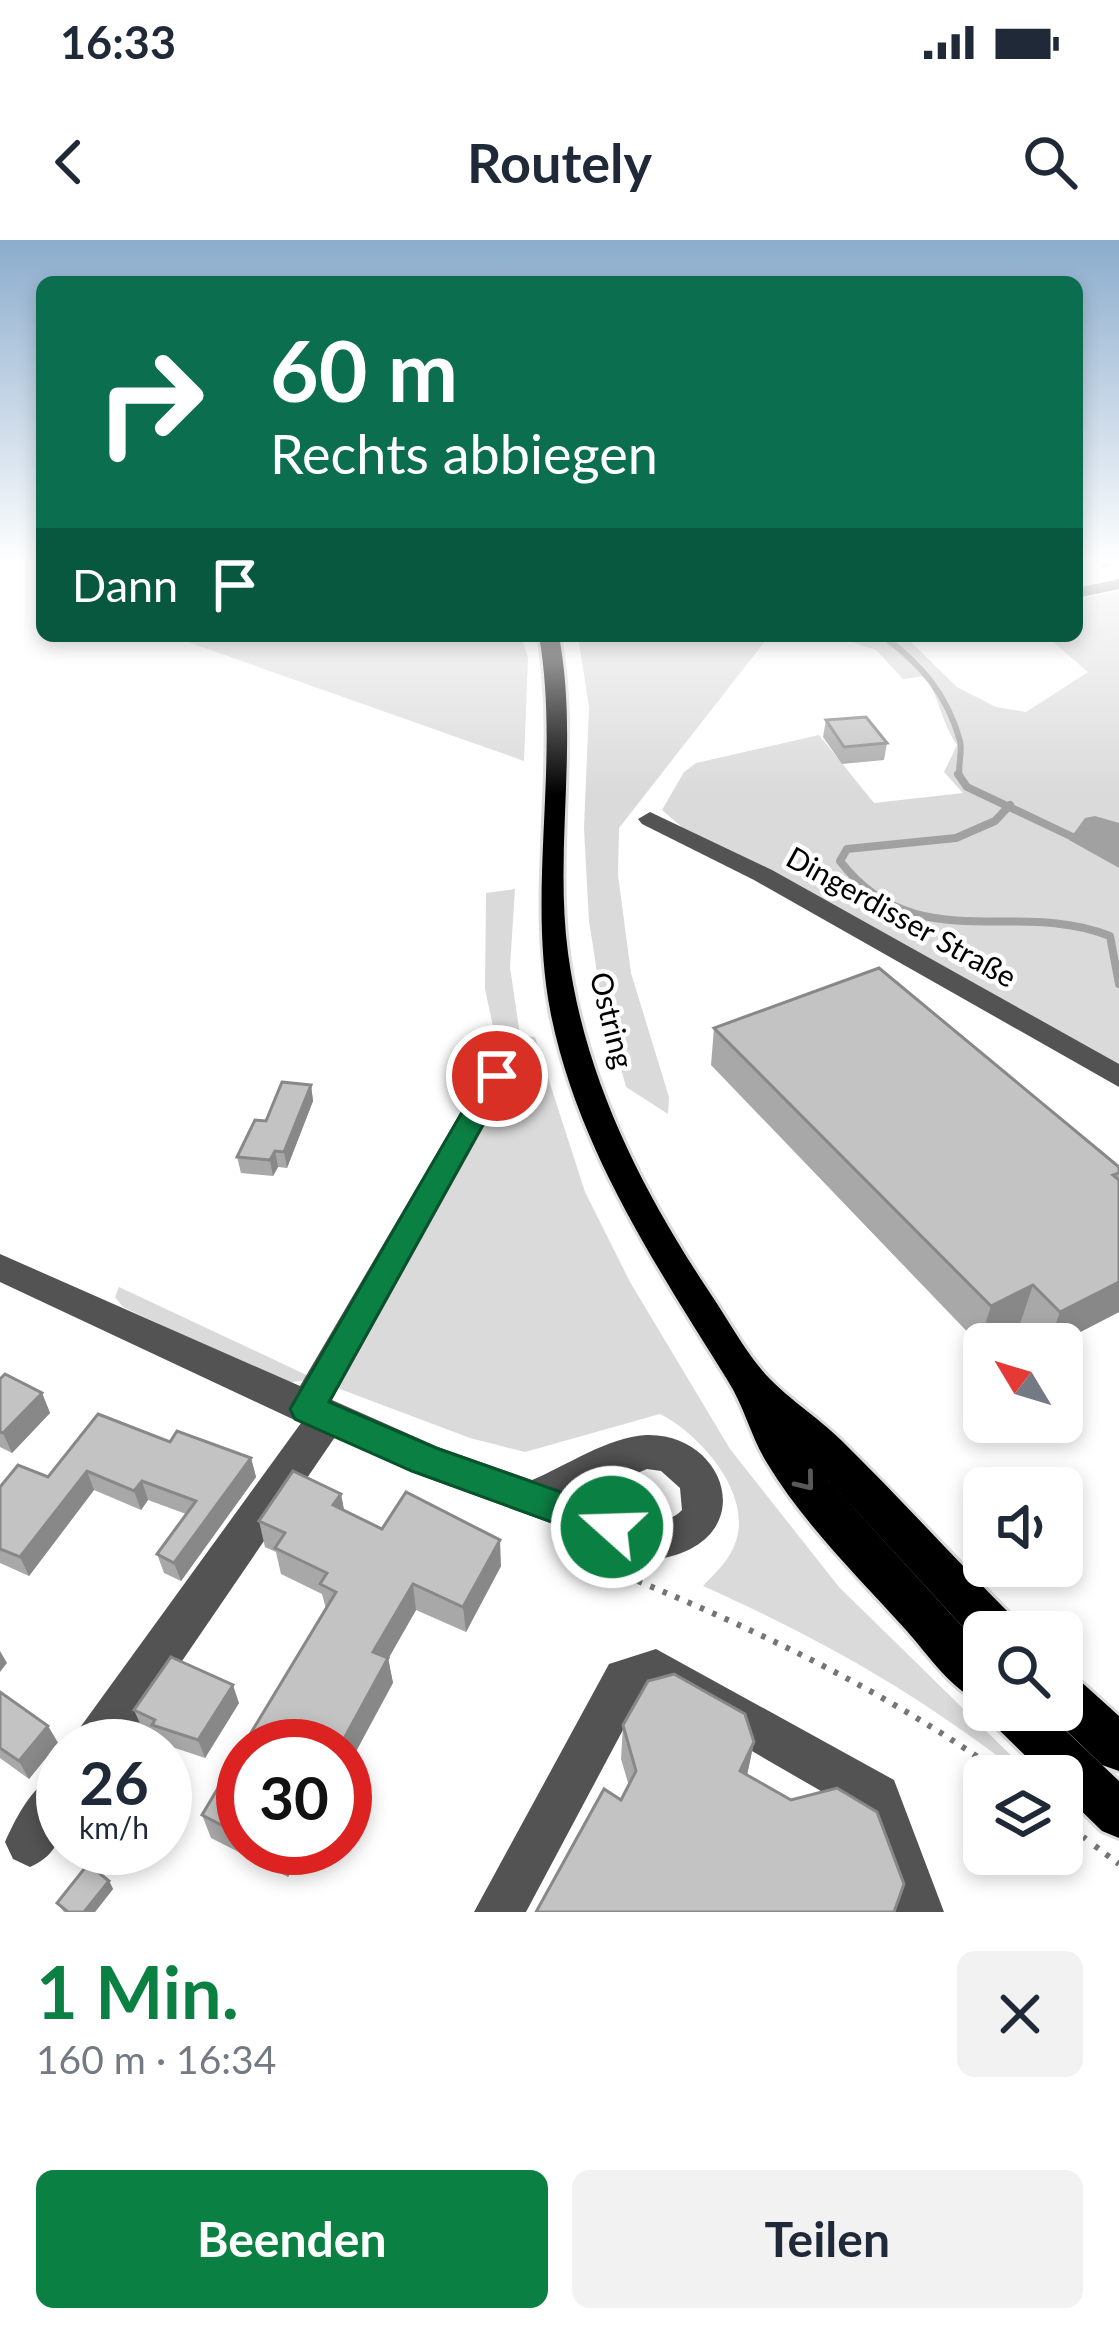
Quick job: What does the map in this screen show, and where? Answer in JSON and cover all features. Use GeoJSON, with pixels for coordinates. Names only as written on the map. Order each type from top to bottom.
{"type":"FeatureCollection","features":[{"type":"Feature","properties":{"kind":"main road","name":"Ostring"},"geometry":{"type":"LineString","coordinates":[[550,642],[558,697],[552,916],[563,1006],[579,1068],[622,1182],[749,1381],[780,1449],[861,1550],[963,1659]]}},
{"type":"Feature","properties":{"kind":"main road","name":"Ostring"},"geometry":{"type":"LineString","coordinates":[[749,1381],[815,1434],[926,1562],[976,1611]]}},
{"type":"Feature","properties":{"kind":"main road"},"geometry":{"type":"LineString","coordinates":[[1083,1715],[1119,1748]]}},
{"type":"Feature","properties":{"kind":"main road"},"geometry":{"type":"LineString","coordinates":[[1033,1731],[1119,1814]]}},
{"type":"Feature","properties":{"kind":"street","name":"Dingerdisser Straße"},"geometry":{"type":"LineString","coordinates":[[650,819],[763,875],[1119,1077]]}},
{"type":"Feature","properties":{"kind":"street"},"geometry":{"type":"LineString","coordinates":[[114,1719],[317,1413],[497,1076]]}},
{"type":"Feature","properties":{"kind":"street"},"geometry":{"type":"LineString","coordinates":[[0,1267],[317,1413],[533,1498]]}},
{"type":"Feature","properties":{"kind":"street"},"geometry":{"type":"LineString","coordinates":[[499,1912],[626,1680],[656,1671],[877,1797],[919,1912]]}},
{"type":"Feature","properties":{"kind":"street"},"geometry":{"type":"LineString","coordinates":[[30,1842],[36,1833]]}},
{"type":"Feature","properties":{"kind":"path"},"geometry":{"type":"LineString","coordinates":[[533,1498],[561,1550],[776,1637],[884,1694],[974,1755]]}},
{"type":"Feature","properties":{"kind":"shaded area"},"geometry":{"type":"Polygon","coordinates":[[[1119,639],[1119,823],[1082,829],[1070,840],[1119,868],[1119,1070],[683,828],[662,810],[684,772],[696,763],[819,735],[874,803],[963,793],[944,772],[957,745],[925,676],[903,679],[876,650],[851,642],[911,642],[957,687],[996,707],[1026,712],[1088,672],[1053,642],[1119,639]]]}},
{"type":"Feature","properties":{"kind":"shaded area"},"geometry":{"type":"Polygon","coordinates":[[[188,642],[523,642],[528,657],[524,761],[188,642]]]}},
{"type":"Feature","properties":{"kind":"shaded area"},"geometry":{"type":"Polygon","coordinates":[[[579,642],[764,642],[619,828],[618,875],[631,973],[669,1097],[668,1114],[626,1087],[600,992],[589,921],[584,829],[589,707],[579,642]]]}},
{"type":"Feature","properties":{"kind":"shaded area"},"geometry":{"type":"Polygon","coordinates":[[[1085,818],[1119,823],[1119,868],[1069,840],[1085,818]]]}},
{"type":"Feature","properties":{"kind":"shaded area"},"geometry":{"type":"Polygon","coordinates":[[[515,889],[510,967],[520,1035],[535,1037],[585,1192],[630,1282],[730,1449],[839,1587],[963,1708],[963,1731],[986,1731],[1011,1755],[995,1755],[870,1671],[703,1586],[736,1541],[736,1504],[730,1485],[706,1450],[660,1414],[525,1452],[470,1438],[332,1386],[504,1078],[485,989],[486,893],[515,889]]]}},
{"type":"Feature","properties":{"kind":"shaded area"},"geometry":{"type":"Polygon","coordinates":[[[119,1287],[315,1379],[285,1383],[123,1307],[115,1297],[119,1287]]]}},
{"type":"Feature","properties":{"kind":"building"},"geometry":{"type":"Polygon","coordinates":[[[866,717],[887,743],[844,747],[826,720],[866,717]]]}},
{"type":"Feature","properties":{"kind":"building"},"geometry":{"type":"Polygon","coordinates":[[[879,968],[1119,1167],[1113,1175],[1119,1180],[1119,1282],[1060,1312],[1033,1285],[991,1306],[714,1028],[879,968]]]}},
{"type":"Feature","properties":{"kind":"building"},"geometry":{"type":"Polygon","coordinates":[[[282,1082],[311,1085],[284,1152],[275,1151],[270,1160],[237,1157],[255,1120],[266,1121],[282,1082]]]}},
{"type":"Feature","properties":{"kind":"building"},"geometry":{"type":"Polygon","coordinates":[[[5,1374],[42,1393],[3,1433],[0,1379],[5,1374]]]}},
{"type":"Feature","properties":{"kind":"building"},"geometry":{"type":"Polygon","coordinates":[[[98,1414],[170,1442],[177,1431],[251,1458],[174,1563],[157,1554],[196,1501],[142,1481],[134,1491],[87,1471],[20,1557],[0,1549],[0,1487],[18,1465],[48,1477],[98,1414]]]}},
{"type":"Feature","properties":{"kind":"building"},"geometry":{"type":"Polygon","coordinates":[[[293,1471],[341,1494],[333,1505],[382,1529],[406,1492],[500,1540],[463,1607],[413,1584],[373,1652],[388,1658],[355,1719],[259,1719],[336,1592],[320,1584],[327,1573],[275,1548],[285,1533],[259,1521],[293,1471]]]}},
{"type":"Feature","properties":{"kind":"building"},"geometry":{"type":"Polygon","coordinates":[[[171,1657],[233,1685],[198,1740],[192,1738],[192,1719],[153,1719],[134,1710],[171,1657]]]}},
{"type":"Feature","properties":{"kind":"building"},"geometry":{"type":"Polygon","coordinates":[[[674,1674],[745,1714],[754,1742],[740,1771],[791,1800],[837,1788],[877,1812],[904,1884],[894,1912],[536,1912],[604,1789],[621,1800],[636,1771],[623,1725],[648,1681],[674,1674]]]}},
{"type":"Feature","properties":{"kind":"building"},"geometry":{"type":"Polygon","coordinates":[[[0,1692],[38,1719],[36,1740],[19,1761],[0,1748],[0,1692]]]}},
{"type":"Feature","properties":{"kind":"building"},"geometry":{"type":"Polygon","coordinates":[[[216,1791],[216,1822],[202,1815],[216,1791]]]}},
{"type":"Feature","properties":{"kind":"building"},"geometry":{"type":"Polygon","coordinates":[[[79,1875],[102,1875],[109,1881],[84,1912],[68,1912],[57,1903],[79,1875]]]}},
{"type":"Feature","properties":{"kind":"waterway"},"geometry":{"type":"LineString","coordinates":[[890,642],[921,669],[948,709],[960,741],[960,777]]}},
{"type":"Feature","properties":{"kind":"waterway"},"geometry":{"type":"LineString","coordinates":[[960,777],[967,787],[1008,807]]}},
{"type":"Feature","properties":{"kind":"waterway"},"geometry":{"type":"LineString","coordinates":[[1008,807],[1079,840]]}},
{"type":"Feature","properties":{"kind":"waterway"},"geometry":{"type":"LineString","coordinates":[[1008,807],[995,821],[956,838],[847,849],[840,861],[869,891],[900,909],[933,918],[1074,926],[1110,936],[1119,984]]}},
{"type":"Feature","properties":{"kind":"route"},"geometry":{"type":"LineString","coordinates":[[497,1076],[308,1409],[424,1460],[612,1527]]}}]}
